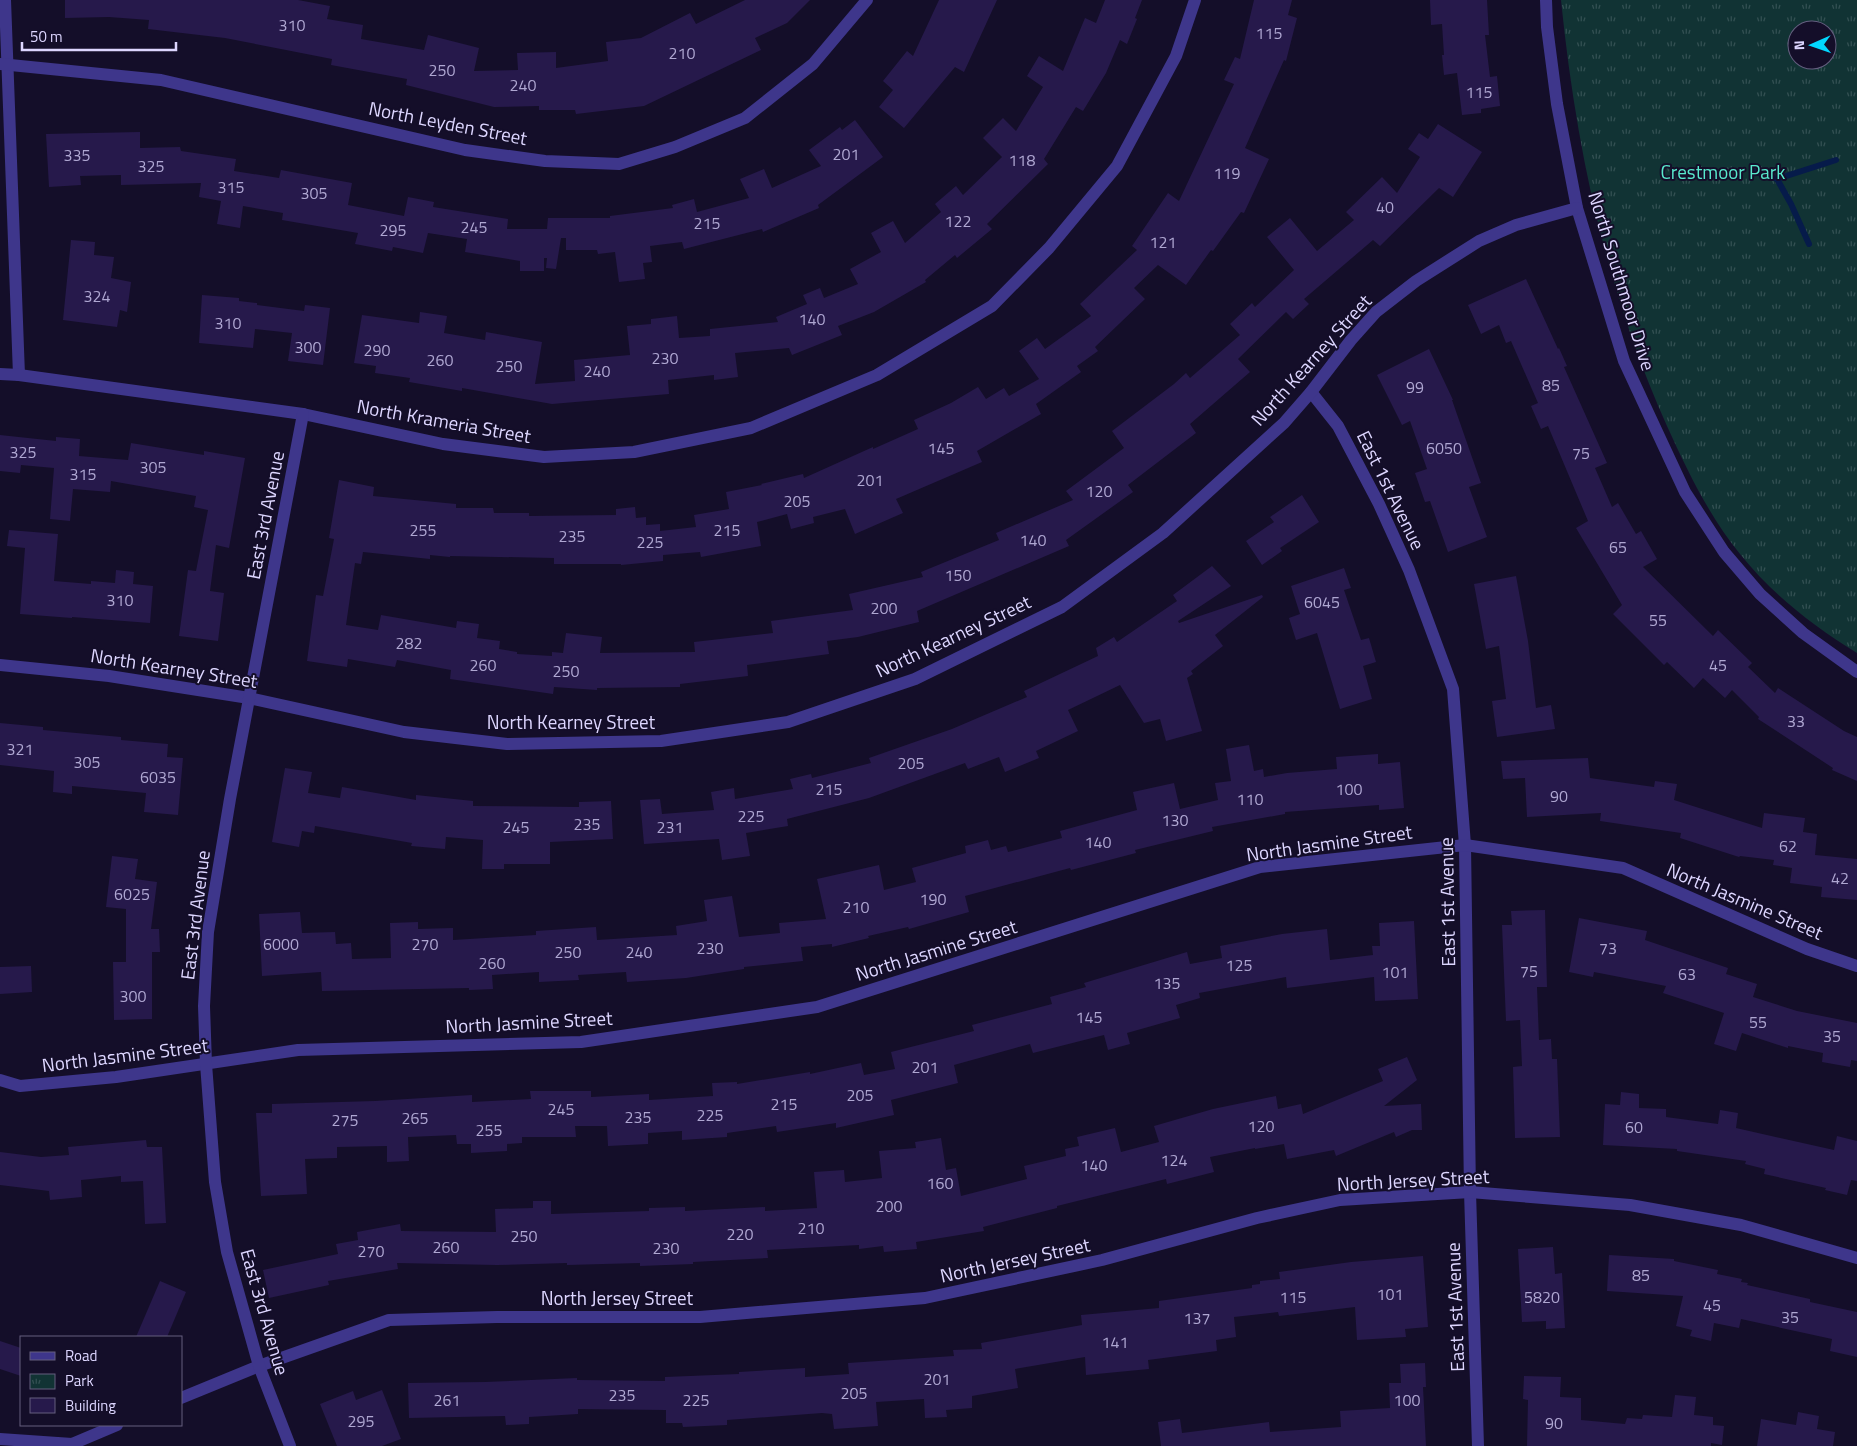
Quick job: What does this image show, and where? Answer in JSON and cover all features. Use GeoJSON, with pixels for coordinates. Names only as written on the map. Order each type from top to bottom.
{"type":"FeatureCollection","features":[{"type":"Feature","properties":{"kind":"street"},"geometry":{"type":"LineString","coordinates":[[5,0],[4,64],[19,374]]}},
{"type":"Feature","properties":{"kind":"street","name":"North Leyden Street"},"geometry":{"type":"LineString","coordinates":[[4,64],[161,80],[465,150],[545,161],[619,164],[674,147],[745,118],[813,64],[867,0]]}},
{"type":"Feature","properties":{"kind":"street","name":"North Krameria Street"},"geometry":{"type":"LineString","coordinates":[[0,374],[19,374],[303,414],[443,444],[544,457],[634,452],[751,428],[877,376],[992,306],[1055,240],[1117,166],[1176,56],[1195,0]]}},
{"type":"Feature","properties":{"kind":"street","name":"North Southmoor Drive"},"geometry":{"type":"LineString","coordinates":[[1546,0],[1547,27],[1557,104],[1577,208],[1624,361],[1685,492],[1724,552],[1760,594],[1802,633],[1857,672]]}},
{"type":"Feature","properties":{"kind":"street","name":"North Kearney Street"},"geometry":{"type":"LineString","coordinates":[[0,664],[109,676],[249,698],[404,732],[507,744],[661,741],[788,722],[915,679],[1062,607],[1162,533],[1284,423],[1376,312],[1416,281],[1479,241],[1516,226],[1577,208]]}},
{"type":"Feature","properties":{"kind":"street","name":"East 1st Avenue"},"geometry":{"type":"LineString","coordinates":[[1311,392],[1338,426],[1379,504],[1409,570],[1453,689],[1465,845],[1470,1192],[1478,1446]]}},
{"type":"Feature","properties":{"kind":"street","name":"East 3rd Avenue"},"geometry":{"type":"LineString","coordinates":[[290,1446],[259,1366],[227,1252],[214,1182],[204,1006],[208,932],[230,799],[303,414]]}},
{"type":"Feature","properties":{"kind":"street","name":"North Jasmine Street"},"geometry":{"type":"LineString","coordinates":[[0,1080],[20,1086],[116,1077],[298,1050],[582,1042],[817,1007],[1260,867],[1465,845],[1623,868],[1807,949],[1857,966]]}},
{"type":"Feature","properties":{"kind":"street","name":"North Jersey Street"},"geometry":{"type":"LineString","coordinates":[[182,1398],[259,1366],[388,1320],[497,1316],[700,1317],[925,1298],[1102,1260],[1257,1218],[1340,1200],[1470,1192],[1630,1204],[1741,1225],[1857,1258]]}},
{"type":"Feature","properties":{"kind":"street"},"geometry":{"type":"LineString","coordinates":[[0,1439],[72,1444],[115,1426]]}},
{"type":"Feature","properties":{"kind":"green space","name":"Crestmoor Park"},"geometry":{"type":"Polygon","coordinates":[[[1561,0],[1857,0],[1857,653],[1794,608],[1766,583],[1740,554],[1718,524],[1699,492],[1667,426],[1627,323],[1597,218],[1575,110],[1561,0]]]}},
{"type":"Feature","properties":{"kind":"building"},"geometry":{"type":"Polygon","coordinates":[[[65,0],[298,0],[330,6],[327,19],[363,25],[361,39],[424,50],[428,35],[479,48],[474,71],[518,70],[517,53],[556,52],[556,68],[608,61],[606,42],[641,38],[690,13],[696,24],[745,0],[810,0],[787,23],[755,38],[761,50],[644,106],[576,114],[575,110],[539,110],[539,106],[494,107],[406,85],[407,79],[331,65],[332,59],[225,38],[148,29],[149,20],[109,17],[65,18],[65,0]]]}},
{"type":"Feature","properties":{"kind":"building"},"geometry":{"type":"Polygon","coordinates":[[[939,0],[997,0],[964,72],[955,67],[904,128],[879,107],[893,90],[883,81],[907,51],[913,56],[939,0]]]}},
{"type":"Feature","properties":{"kind":"building"},"geometry":{"type":"Polygon","coordinates":[[[1105,0],[1142,0],[1127,44],[1120,40],[1106,73],[1083,111],[1076,107],[1044,159],[1048,164],[987,224],[992,229],[957,258],[955,255],[925,280],[926,282],[874,312],[838,326],[842,335],[792,355],[789,348],[735,353],[738,377],[714,380],[714,375],[668,380],[669,394],[552,404],[462,388],[462,391],[409,382],[410,378],[375,373],[376,366],[354,363],[362,315],[419,323],[420,312],[447,316],[444,333],[485,340],[486,332],[542,342],[535,384],[575,381],[574,360],[630,355],[627,326],[651,324],[651,319],[677,316],[679,338],[710,336],[710,329],[778,322],[776,317],[807,304],[803,295],[820,288],[824,298],[858,284],[850,269],[881,252],[871,233],[893,221],[905,243],[941,212],[935,204],[956,186],[963,195],[1002,157],[983,138],[1003,118],[1016,131],[1043,87],[1027,76],[1039,56],[1063,71],[1085,18],[1096,23],[1105,0]]]}},
{"type":"Feature","properties":{"kind":"building"},"geometry":{"type":"Polygon","coordinates":[[[1254,0],[1292,0],[1288,15],[1297,18],[1286,61],[1284,60],[1245,148],[1269,159],[1244,213],[1241,212],[1186,285],[1158,265],[1134,288],[1145,299],[1095,347],[1098,351],[1077,366],[1081,372],[1036,404],[1041,414],[977,451],[982,462],[896,499],[903,513],[855,534],[845,509],[813,517],[814,523],[791,529],[787,514],[757,522],[761,546],[701,557],[700,552],[663,555],[663,561],[621,565],[554,564],[554,558],[450,557],[430,555],[430,559],[363,552],[361,564],[355,563],[346,625],[378,630],[381,615],[456,628],[457,621],[479,624],[477,638],[500,641],[499,649],[517,652],[517,654],[552,656],[552,652],[563,653],[566,633],[602,637],[600,653],[695,652],[694,642],[773,633],[771,621],[853,610],[849,594],[923,577],[921,572],[999,540],[996,533],[1073,500],[1066,491],[1124,448],[1112,431],[1186,373],[1190,378],[1240,335],[1230,324],[1252,303],[1255,307],[1294,270],[1267,237],[1290,218],[1317,251],[1354,220],[1346,212],[1382,177],[1397,193],[1420,157],[1408,149],[1419,133],[1428,139],[1438,124],[1482,152],[1453,197],[1439,188],[1380,246],[1373,240],[1304,299],[1309,304],[1293,319],[1286,312],[1238,359],[1250,372],[1190,424],[1196,433],[1128,485],[1133,492],[1066,540],[1069,546],[917,611],[919,622],[858,637],[827,641],[829,654],[747,665],[748,676],[680,684],[680,687],[597,688],[597,690],[554,687],[553,694],[450,679],[451,670],[397,660],[395,667],[348,659],[347,667],[307,661],[316,595],[323,596],[334,539],[329,538],[339,480],[374,487],[373,496],[456,504],[456,508],[493,508],[494,513],[529,513],[529,516],[616,515],[616,509],[635,507],[636,518],[646,517],[646,525],[660,524],[660,531],[696,527],[694,515],[729,509],[726,492],[803,474],[804,478],[918,429],[914,420],[951,403],[978,387],[986,399],[1004,388],[1009,396],[1039,379],[1019,351],[1037,338],[1045,349],[1091,316],[1080,304],[1137,250],[1132,246],[1168,193],[1179,201],[1234,84],[1224,80],[1235,57],[1240,59],[1254,0]]]}},
{"type":"Feature","properties":{"kind":"building"},"geometry":{"type":"Polygon","coordinates":[[[1430,0],[1487,0],[1489,35],[1485,35],[1490,77],[1497,76],[1500,106],[1481,109],[1481,113],[1462,115],[1457,73],[1444,75],[1442,24],[1431,25],[1430,0]]]}},
{"type":"Feature","properties":{"kind":"building"},"geometry":{"type":"Polygon","coordinates":[[[855,120],[883,157],[818,205],[819,208],[763,232],[762,229],[684,249],[682,242],[650,246],[652,262],[643,263],[645,279],[619,282],[615,252],[598,254],[597,250],[566,250],[566,238],[561,238],[556,269],[546,268],[547,258],[544,258],[544,271],[520,271],[520,261],[465,252],[467,239],[428,233],[423,253],[393,247],[392,251],[355,244],[358,233],[282,220],[283,213],[243,206],[240,228],[217,224],[221,201],[199,197],[201,183],[121,185],[121,175],[80,176],[81,185],[49,187],[46,134],[140,132],[140,148],[180,147],[181,151],[236,159],[234,171],[279,178],[281,170],[352,183],[348,205],[404,216],[408,197],[434,202],[433,207],[508,219],[507,229],[547,229],[548,218],[610,218],[610,216],[673,208],[672,205],[694,199],[697,212],[749,198],[740,179],[764,169],[772,188],[821,166],[809,150],[840,127],[842,130],[855,120]]]}},
{"type":"Feature","properties":{"kind":"building"},"geometry":{"type":"Polygon","coordinates":[[[71,240],[95,242],[94,255],[114,257],[111,278],[131,282],[127,312],[120,310],[117,327],[63,320],[71,240]]]}},
{"type":"Feature","properties":{"kind":"building"},"geometry":{"type":"Polygon","coordinates":[[[1526,279],[1567,366],[1564,367],[1607,463],[1595,468],[1612,507],[1618,503],[1636,534],[1641,531],[1657,559],[1643,567],[1713,636],[1718,630],[1752,663],[1748,667],[1775,693],[1778,688],[1844,731],[1857,737],[1857,781],[1832,770],[1833,768],[1758,719],[1759,717],[1732,690],[1725,698],[1703,678],[1694,688],[1667,662],[1664,665],[1613,614],[1622,605],[1576,528],[1588,521],[1548,426],[1541,429],[1531,406],[1538,403],[1511,341],[1506,343],[1499,325],[1481,334],[1468,305],[1526,279]]]}},
{"type":"Feature","properties":{"kind":"building"},"geometry":{"type":"Polygon","coordinates":[[[202,295],[239,298],[239,301],[257,303],[257,305],[304,311],[305,305],[330,308],[323,365],[288,361],[292,333],[255,329],[253,348],[199,343],[202,295]]]}},
{"type":"Feature","properties":{"kind":"building"},"geometry":{"type":"Polygon","coordinates":[[[1429,349],[1453,400],[1481,483],[1469,487],[1487,537],[1448,552],[1430,501],[1425,502],[1415,473],[1427,469],[1410,421],[1402,425],[1377,375],[1429,349]]]}},
{"type":"Feature","properties":{"kind":"building"},"geometry":{"type":"Polygon","coordinates":[[[0,435],[56,441],[56,437],[80,439],[79,456],[128,460],[131,443],[204,455],[204,451],[245,458],[229,548],[216,545],[210,591],[224,593],[218,641],[179,636],[188,570],[196,571],[208,510],[194,507],[196,496],[111,481],[110,492],[73,489],[70,521],[50,519],[54,468],[21,465],[20,473],[0,471],[0,435]]]}},
{"type":"Feature","properties":{"kind":"building"},"geometry":{"type":"Polygon","coordinates":[[[1302,495],[1319,522],[1280,548],[1282,551],[1262,565],[1246,541],[1274,522],[1270,517],[1302,495]]]}},
{"type":"Feature","properties":{"kind":"building"},"geometry":{"type":"Polygon","coordinates":[[[9,530],[58,534],[54,581],[91,584],[91,581],[115,583],[116,570],[134,572],[133,584],[153,586],[150,623],[20,614],[25,548],[7,546],[9,530]]]}},
{"type":"Feature","properties":{"kind":"building"},"geometry":{"type":"Polygon","coordinates":[[[1212,566],[1231,586],[1178,621],[1179,623],[1262,595],[1263,597],[1215,635],[1223,646],[1191,671],[1193,674],[1187,678],[1202,731],[1166,741],[1160,719],[1144,723],[1120,685],[1068,710],[1078,731],[1036,751],[1039,758],[1005,772],[999,757],[968,769],[965,763],[869,798],[787,819],[788,826],[746,833],[750,856],[722,860],[719,839],[644,844],[640,800],[660,799],[662,814],[714,810],[711,792],[734,788],[735,799],[793,789],[790,779],[811,774],[812,778],[871,763],[869,758],[952,729],[1027,697],[1024,691],[1098,656],[1096,648],[1114,637],[1117,642],[1177,601],[1173,595],[1212,566]]]}},
{"type":"Feature","properties":{"kind":"building"},"geometry":{"type":"Polygon","coordinates":[[[1344,568],[1351,588],[1344,590],[1361,640],[1369,638],[1376,662],[1363,666],[1372,699],[1340,709],[1317,633],[1296,640],[1289,618],[1300,614],[1291,586],[1344,568]]]}},
{"type":"Feature","properties":{"kind":"building"},"geometry":{"type":"Polygon","coordinates":[[[1516,576],[1528,641],[1536,708],[1551,705],[1555,729],[1497,737],[1492,701],[1506,699],[1499,646],[1486,649],[1474,584],[1516,576]]]}},
{"type":"Feature","properties":{"kind":"building"},"geometry":{"type":"Polygon","coordinates":[[[0,723],[43,727],[43,730],[121,737],[121,740],[168,744],[167,757],[183,758],[178,815],[144,812],[146,793],[72,786],[72,794],[53,792],[54,771],[0,765],[0,723]]]}},
{"type":"Feature","properties":{"kind":"building"},"geometry":{"type":"Polygon","coordinates":[[[1249,745],[1254,771],[1263,769],[1264,777],[1337,769],[1336,757],[1378,754],[1378,764],[1400,762],[1404,808],[1379,810],[1379,805],[1285,812],[1285,814],[1212,827],[1213,831],[1135,850],[1136,853],[1071,870],[1070,868],[965,896],[969,912],[909,929],[908,927],[868,936],[869,938],[832,947],[832,944],[801,947],[803,961],[744,967],[744,969],[686,978],[627,982],[626,972],[578,975],[579,980],[539,982],[539,972],[492,975],[493,989],[469,990],[469,988],[322,991],[321,972],[262,976],[259,914],[300,912],[302,933],[335,932],[336,944],[351,943],[352,959],[391,958],[390,923],[418,922],[418,929],[453,928],[453,940],[536,935],[536,931],[596,927],[597,940],[677,935],[676,926],[707,921],[704,900],[732,896],[739,937],[780,933],[779,923],[826,919],[817,879],[879,865],[884,890],[916,882],[912,868],[966,853],[965,846],[988,840],[991,850],[1006,846],[1008,852],[1062,838],[1060,831],[1137,810],[1133,792],[1174,783],[1180,809],[1218,800],[1215,783],[1231,781],[1226,749],[1249,745]]]}},
{"type":"Feature","properties":{"kind":"building"},"geometry":{"type":"Polygon","coordinates":[[[1588,758],[1590,778],[1654,787],[1655,781],[1677,784],[1674,800],[1762,828],[1764,813],[1805,818],[1803,832],[1817,834],[1815,855],[1857,859],[1857,900],[1821,897],[1822,887],[1790,883],[1792,868],[1773,865],[1774,860],[1739,857],[1680,838],[1681,833],[1600,821],[1601,813],[1527,817],[1525,778],[1503,779],[1501,761],[1588,758]]]}},
{"type":"Feature","properties":{"kind":"building"},"geometry":{"type":"Polygon","coordinates":[[[285,768],[312,772],[308,793],[340,798],[342,787],[416,800],[416,795],[473,801],[473,806],[579,807],[579,802],[611,801],[613,839],[550,842],[550,864],[504,864],[504,869],[482,869],[483,840],[446,837],[445,849],[411,846],[412,843],[315,826],[314,833],[302,831],[299,847],[272,842],[285,768]]]}},
{"type":"Feature","properties":{"kind":"building"},"geometry":{"type":"Polygon","coordinates":[[[112,856],[138,859],[135,879],[157,882],[151,929],[159,929],[160,952],[152,952],[152,1019],[114,1020],[113,962],[126,962],[126,909],[106,907],[112,856]]]}},
{"type":"Feature","properties":{"kind":"building"},"geometry":{"type":"Polygon","coordinates":[[[1545,910],[1547,987],[1537,987],[1539,1040],[1551,1039],[1552,1059],[1557,1059],[1560,1137],[1515,1138],[1513,1067],[1522,1066],[1520,1020],[1506,1021],[1502,925],[1512,925],[1511,911],[1545,910]]]}},
{"type":"Feature","properties":{"kind":"building"},"geometry":{"type":"Polygon","coordinates":[[[1579,918],[1647,931],[1645,940],[1728,968],[1726,974],[1757,984],[1753,997],[1797,1011],[1857,1023],[1857,1061],[1851,1060],[1850,1067],[1822,1062],[1823,1053],[1788,1046],[1788,1048],[1742,1033],[1736,1051],[1714,1044],[1724,1013],[1663,993],[1666,986],[1594,972],[1593,977],[1569,972],[1579,918]]]}},
{"type":"Feature","properties":{"kind":"building"},"geometry":{"type":"Polygon","coordinates":[[[1414,921],[1418,999],[1375,1001],[1374,977],[1287,988],[1286,977],[1199,993],[1200,998],[1176,1005],[1180,1018],[1127,1033],[1130,1044],[1108,1050],[1104,1035],[1033,1053],[1030,1044],[954,1065],[958,1083],[891,1100],[894,1115],[836,1128],[836,1123],[777,1132],[776,1126],[727,1133],[727,1137],[682,1140],[682,1131],[648,1133],[648,1144],[608,1146],[607,1126],[575,1126],[576,1137],[522,1137],[522,1143],[507,1144],[507,1151],[471,1153],[471,1144],[457,1144],[456,1135],[408,1137],[409,1161],[387,1162],[387,1146],[337,1147],[337,1158],[305,1159],[307,1194],[261,1196],[256,1113],[272,1113],[272,1104],[375,1101],[472,1095],[472,1102],[531,1099],[530,1091],[591,1091],[591,1097],[649,1094],[649,1100],[713,1096],[712,1083],[737,1082],[737,1084],[810,1072],[810,1074],[861,1063],[864,1075],[895,1069],[891,1052],[974,1031],[972,1025],[1052,1004],[1050,997],[1086,987],[1084,983],[1187,952],[1190,964],[1222,958],[1220,946],[1282,934],[1327,929],[1330,960],[1373,955],[1372,946],[1380,946],[1379,923],[1414,921]]]}},
{"type":"Feature","properties":{"kind":"building"},"geometry":{"type":"Polygon","coordinates":[[[31,966],[32,992],[0,994],[0,967],[31,966]]]}},
{"type":"Feature","properties":{"kind":"building"},"geometry":{"type":"Polygon","coordinates":[[[1407,1057],[1417,1080],[1384,1106],[1421,1104],[1422,1130],[1412,1130],[1396,1137],[1394,1132],[1336,1156],[1334,1150],[1287,1159],[1284,1144],[1210,1157],[1214,1172],[1167,1184],[1166,1179],[1057,1206],[1057,1208],[983,1227],[984,1231],[916,1242],[917,1249],[884,1252],[883,1246],[859,1249],[859,1245],[767,1250],[768,1258],[640,1266],[640,1263],[497,1265],[397,1263],[398,1269],[328,1281],[329,1285],[269,1298],[263,1270],[338,1254],[336,1244],[358,1240],[357,1232],[400,1224],[401,1231],[496,1232],[495,1209],[533,1208],[533,1201],[551,1201],[551,1214],[649,1211],[649,1208],[685,1207],[685,1211],[765,1207],[765,1211],[817,1208],[814,1172],[844,1170],[845,1182],[882,1178],[879,1151],[916,1148],[915,1142],[941,1138],[946,1170],[956,1168],[961,1196],[1027,1179],[1024,1166],[1066,1156],[1065,1149],[1079,1146],[1077,1137],[1115,1128],[1121,1152],[1159,1142],[1154,1126],[1213,1109],[1276,1096],[1278,1109],[1301,1104],[1303,1114],[1383,1081],[1378,1069],[1407,1057]]]}},
{"type":"Feature","properties":{"kind":"building"},"geometry":{"type":"Polygon","coordinates":[[[1621,1092],[1639,1094],[1639,1108],[1666,1109],[1666,1117],[1718,1124],[1720,1110],[1738,1113],[1736,1128],[1834,1150],[1837,1136],[1857,1141],[1857,1181],[1851,1180],[1847,1195],[1825,1190],[1826,1188],[1764,1174],[1765,1169],[1745,1164],[1746,1161],[1677,1151],[1677,1149],[1603,1145],[1605,1104],[1620,1105],[1621,1092]]]}},
{"type":"Feature","properties":{"kind":"building"},"geometry":{"type":"Polygon","coordinates":[[[146,1140],[147,1147],[162,1147],[166,1223],[145,1224],[143,1181],[121,1182],[121,1176],[81,1180],[82,1197],[50,1200],[49,1191],[0,1185],[0,1152],[41,1157],[69,1155],[68,1147],[146,1140]]]}},
{"type":"Feature","properties":{"kind":"building"},"geometry":{"type":"Polygon","coordinates":[[[1553,1247],[1555,1274],[1562,1273],[1565,1328],[1546,1329],[1546,1321],[1522,1322],[1518,1249],[1553,1247]]]}},
{"type":"Feature","properties":{"kind":"building"},"geometry":{"type":"Polygon","coordinates":[[[1609,1255],[1674,1259],[1674,1261],[1718,1270],[1717,1274],[1742,1279],[1741,1282],[1748,1283],[1747,1285],[1857,1312],[1857,1357],[1830,1351],[1832,1339],[1741,1319],[1739,1328],[1714,1323],[1711,1341],[1690,1336],[1692,1330],[1676,1326],[1683,1296],[1607,1291],[1609,1255]]]}},
{"type":"Feature","properties":{"kind":"building"},"geometry":{"type":"Polygon","coordinates":[[[1423,1256],[1428,1327],[1405,1329],[1406,1337],[1357,1340],[1355,1307],[1279,1316],[1278,1312],[1234,1317],[1236,1337],[1216,1340],[1217,1351],[1148,1360],[1149,1369],[1086,1375],[1085,1357],[1015,1369],[1018,1388],[972,1396],[972,1408],[946,1410],[947,1417],[925,1418],[924,1399],[876,1402],[878,1426],[834,1429],[832,1414],[822,1413],[727,1420],[727,1425],[683,1427],[682,1423],[666,1423],[666,1410],[578,1409],[578,1414],[529,1417],[529,1424],[506,1425],[505,1416],[409,1418],[408,1383],[577,1378],[577,1380],[665,1381],[665,1377],[739,1374],[739,1372],[805,1368],[805,1377],[849,1374],[848,1363],[954,1356],[953,1350],[982,1349],[981,1343],[1082,1325],[1081,1315],[1159,1308],[1159,1301],[1252,1288],[1252,1285],[1260,1284],[1260,1281],[1280,1279],[1279,1272],[1351,1262],[1423,1256]]]}},
{"type":"Feature","properties":{"kind":"building"},"geometry":{"type":"Polygon","coordinates":[[[160,1281],[186,1292],[167,1336],[136,1336],[160,1281]]]}},
{"type":"Feature","properties":{"kind":"building"},"geometry":{"type":"Polygon","coordinates":[[[0,1341],[20,1348],[20,1376],[0,1369],[0,1341]]]}},
{"type":"Feature","properties":{"kind":"building"},"geometry":{"type":"Polygon","coordinates":[[[1425,1363],[1426,1387],[1423,1387],[1426,1446],[1161,1446],[1158,1422],[1180,1419],[1182,1433],[1269,1422],[1270,1432],[1341,1427],[1340,1411],[1390,1408],[1389,1383],[1401,1383],[1400,1364],[1425,1363]]]}},
{"type":"Feature","properties":{"kind":"building"},"geometry":{"type":"Polygon","coordinates":[[[1524,1376],[1561,1377],[1560,1397],[1581,1398],[1581,1420],[1625,1424],[1627,1418],[1642,1419],[1643,1415],[1672,1417],[1675,1395],[1696,1397],[1694,1415],[1713,1417],[1713,1425],[1724,1426],[1722,1445],[1711,1443],[1711,1446],[1527,1446],[1528,1400],[1523,1399],[1524,1376]]]}},
{"type":"Feature","properties":{"kind":"building"},"geometry":{"type":"Polygon","coordinates":[[[382,1390],[401,1439],[382,1446],[337,1446],[320,1404],[353,1391],[356,1400],[382,1390]]]}},
{"type":"Feature","properties":{"kind":"building"},"geometry":{"type":"Polygon","coordinates":[[[1798,1412],[1819,1416],[1817,1429],[1835,1432],[1833,1446],[1757,1446],[1761,1419],[1796,1425],[1798,1412]]]}},
{"type":"Feature","properties":{"kind":"waterway"},"geometry":{"type":"LineString","coordinates":[[1755,172],[1777,179],[1836,160]]}},
{"type":"Feature","properties":{"kind":"waterway"},"geometry":{"type":"LineString","coordinates":[[1777,179],[1791,204],[1809,244]]}}]}
